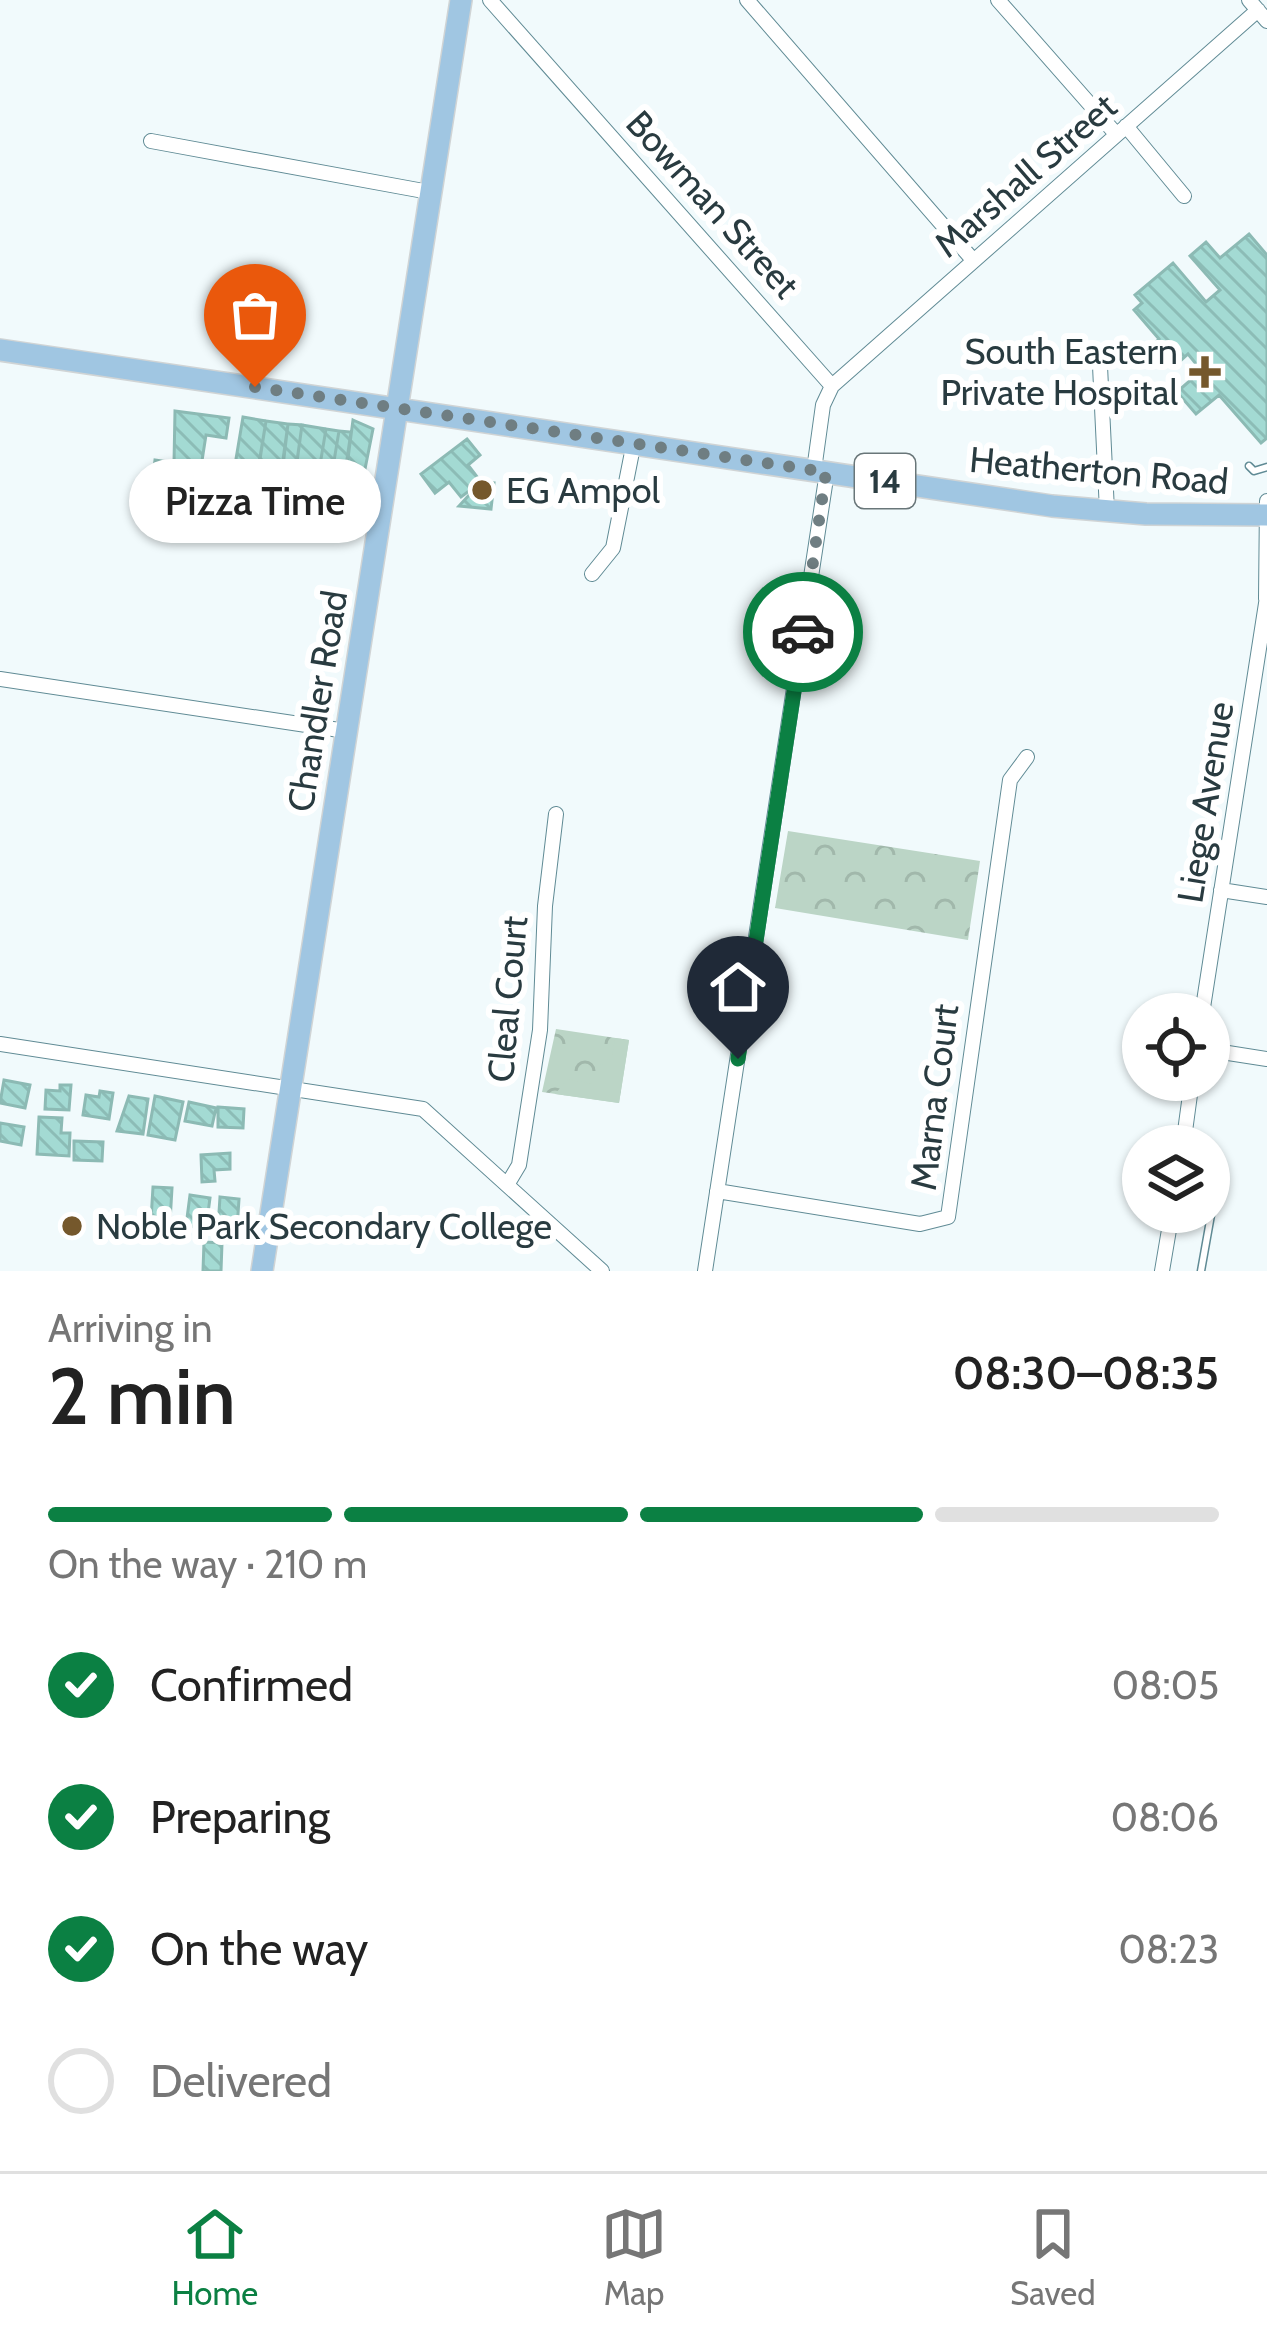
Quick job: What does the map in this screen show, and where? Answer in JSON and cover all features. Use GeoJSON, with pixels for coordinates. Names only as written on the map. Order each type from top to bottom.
{"type":"FeatureCollection","features":[{"type":"Feature","properties":{"kind":"main road","name":"Chandler Road"},"geometry":{"type":"LineString","coordinates":[[262,1271],[461,0]]}},
{"type":"Feature","properties":{"kind":"main road","name":"Heatherton Road"},"geometry":{"type":"LineString","coordinates":[[0,350],[1107,512],[1266,510]]}},
{"type":"Feature","properties":{"kind":"street","name":"Bowman Street"},"geometry":{"type":"LineString","coordinates":[[490,0],[832,386]]}},
{"type":"Feature","properties":{"kind":"street"},"geometry":{"type":"LineString","coordinates":[[747,0],[973,260]]}},
{"type":"Feature","properties":{"kind":"street"},"geometry":{"type":"LineString","coordinates":[[998,0],[1184,196]]}},
{"type":"Feature","properties":{"kind":"street","name":"Marshall Street"},"geometry":{"type":"LineString","coordinates":[[832,386],[1258,10]]}},
{"type":"Feature","properties":{"kind":"street"},"geometry":{"type":"LineString","coordinates":[[151,141],[430,192]]}},
{"type":"Feature","properties":{"kind":"street"},"geometry":{"type":"LineString","coordinates":[[1100,366],[1107,512]]}},
{"type":"Feature","properties":{"kind":"street"},"geometry":{"type":"LineString","coordinates":[[705,1271],[820,471],[823,405],[832,386]]}},
{"type":"Feature","properties":{"kind":"street"},"geometry":{"type":"LineString","coordinates":[[592,574],[614,548],[634,442]]}},
{"type":"Feature","properties":{"kind":"street","name":"Liege Avenue"},"geometry":{"type":"LineString","coordinates":[[1205,993],[1267,598],[1266,510]]}},
{"type":"Feature","properties":{"kind":"street"},"geometry":{"type":"LineString","coordinates":[[0,679],[346,730]]}},
{"type":"Feature","properties":{"kind":"street","name":"Marna Court"},"geometry":{"type":"LineString","coordinates":[[717,1191],[920,1224],[948,1217],[1010,779],[1027,757]]}},
{"type":"Feature","properties":{"kind":"street","name":"Cleal Court"},"geometry":{"type":"LineString","coordinates":[[507,1185],[519,1166],[540,1030],[545,906],[556,814]]}},
{"type":"Feature","properties":{"kind":"street"},"geometry":{"type":"LineString","coordinates":[[1221,890],[1267,897]]}},
{"type":"Feature","properties":{"kind":"street"},"geometry":{"type":"LineString","coordinates":[[0,1044],[423,1109],[602,1271]]}},
{"type":"Feature","properties":{"kind":"street"},"geometry":{"type":"LineString","coordinates":[[1230,1053],[1267,1059]]}},
{"type":"Feature","properties":{"kind":"street"},"geometry":{"type":"LineString","coordinates":[[1162,1271],[1168,1233]]}},
{"type":"Feature","properties":{"kind":"lane"},"geometry":{"type":"LineString","coordinates":[[1249,466],[1252,471],[1267,467]]}},
{"type":"Feature","properties":{"kind":"lane"},"geometry":{"type":"LineString","coordinates":[[1201,1271],[1208,1233]]}},
{"type":"Feature","properties":{"kind":"green space"},"geometry":{"type":"Polygon","coordinates":[[[788,831],[980,861],[968,940],[775,908],[788,831]]]}},
{"type":"Feature","properties":{"kind":"green space"},"geometry":{"type":"Polygon","coordinates":[[[556,1029],[629,1040],[619,1103],[542,1092],[556,1029]]]}},
{"type":"Feature","properties":{"kind":"green space"},"geometry":{"type":"Polygon","coordinates":[[[615,1038],[629,1040],[619,1103],[555,1094],[568,1079],[591,1084],[598,1067],[612,1057],[615,1038]]]}},
{"type":"Feature","properties":{"kind":"building"},"geometry":{"type":"Polygon","coordinates":[[[1249,234],[1267,255],[1267,438],[1261,443],[1219,395],[1196,414],[1177,392],[1208,365],[1204,359],[1197,365],[1188,354],[1178,363],[1173,356],[1168,361],[1154,344],[1159,339],[1134,310],[1142,303],[1135,295],[1173,263],[1206,302],[1220,290],[1190,256],[1206,242],[1220,258],[1249,234]]]}},
{"type":"Feature","properties":{"kind":"building"},"geometry":{"type":"Polygon","coordinates":[[[175,411],[229,418],[226,438],[206,435],[201,467],[174,463],[175,411]]]}},
{"type":"Feature","properties":{"kind":"building"},"geometry":{"type":"Polygon","coordinates":[[[243,417],[266,421],[258,469],[235,465],[243,417]]]}},
{"type":"Feature","properties":{"kind":"building"},"geometry":{"type":"Polygon","coordinates":[[[353,420],[373,429],[365,469],[347,466],[353,420]]]}},
{"type":"Feature","properties":{"kind":"building"},"geometry":{"type":"Polygon","coordinates":[[[266,421],[288,424],[278,495],[255,491],[266,421]]]}},
{"type":"Feature","properties":{"kind":"building"},"geometry":{"type":"Polygon","coordinates":[[[288,424],[302,425],[296,468],[283,466],[288,424]]]}},
{"type":"Feature","properties":{"kind":"building"},"geometry":{"type":"Polygon","coordinates":[[[302,425],[326,429],[320,465],[297,462],[302,425]]]}},
{"type":"Feature","properties":{"kind":"building"},"geometry":{"type":"Polygon","coordinates":[[[326,429],[339,431],[333,467],[320,465],[326,429]]]}},
{"type":"Feature","properties":{"kind":"building"},"geometry":{"type":"Polygon","coordinates":[[[339,431],[351,432],[342,493],[329,491],[339,431]]]}},
{"type":"Feature","properties":{"kind":"building"},"geometry":{"type":"Polygon","coordinates":[[[467,439],[480,455],[468,465],[481,482],[461,497],[449,482],[435,493],[421,474],[467,439]]]}},
{"type":"Feature","properties":{"kind":"building"},"geometry":{"type":"Polygon","coordinates":[[[155,460],[221,470],[217,494],[152,484],[155,460]]]}},
{"type":"Feature","properties":{"kind":"building","name":"EG Ampol"},"geometry":{"type":"Polygon","coordinates":[[[481,482],[494,483],[491,509],[459,506],[481,482]]]}},
{"type":"Feature","properties":{"kind":"building"},"geometry":{"type":"Polygon","coordinates":[[[4,1080],[30,1085],[25,1108],[0,1103],[4,1080]]]}},
{"type":"Feature","properties":{"kind":"building"},"geometry":{"type":"Polygon","coordinates":[[[60,1085],[71,1085],[69,1110],[45,1109],[46,1090],[60,1091],[60,1085]]]}},
{"type":"Feature","properties":{"kind":"building"},"geometry":{"type":"Polygon","coordinates":[[[100,1091],[113,1093],[109,1119],[83,1115],[86,1095],[99,1097],[100,1091]]]}},
{"type":"Feature","properties":{"kind":"building"},"geometry":{"type":"Polygon","coordinates":[[[129,1096],[148,1099],[143,1134],[117,1131],[129,1096]]]}},
{"type":"Feature","properties":{"kind":"building"},"geometry":{"type":"Polygon","coordinates":[[[155,1096],[183,1102],[175,1140],[148,1135],[155,1096]]]}},
{"type":"Feature","properties":{"kind":"building"},"geometry":{"type":"Polygon","coordinates":[[[189,1102],[216,1108],[212,1126],[185,1121],[189,1102]]]}},
{"type":"Feature","properties":{"kind":"building"},"geometry":{"type":"Polygon","coordinates":[[[218,1107],[244,1109],[243,1128],[218,1127],[218,1107]]]}},
{"type":"Feature","properties":{"kind":"building"},"geometry":{"type":"Polygon","coordinates":[[[39,1117],[62,1118],[61,1133],[70,1133],[69,1156],[37,1154],[39,1117]]]}},
{"type":"Feature","properties":{"kind":"building"},"geometry":{"type":"Polygon","coordinates":[[[0,1123],[24,1127],[21,1145],[0,1141],[0,1123]]]}},
{"type":"Feature","properties":{"kind":"building"},"geometry":{"type":"Polygon","coordinates":[[[74,1141],[103,1142],[102,1161],[74,1160],[74,1141]]]}},
{"type":"Feature","properties":{"kind":"building"},"geometry":{"type":"Polygon","coordinates":[[[230,1153],[230,1169],[214,1170],[215,1181],[202,1182],[201,1155],[230,1153]]]}},
{"type":"Feature","properties":{"kind":"building"},"geometry":{"type":"Polygon","coordinates":[[[153,1187],[172,1188],[170,1222],[151,1220],[153,1187]]]}},
{"type":"Feature","properties":{"kind":"building"},"geometry":{"type":"Polygon","coordinates":[[[190,1195],[210,1198],[206,1228],[186,1226],[190,1195]]]}},
{"type":"Feature","properties":{"kind":"building"},"geometry":{"type":"Polygon","coordinates":[[[220,1197],[239,1199],[237,1229],[218,1228],[220,1197]]]}},
{"type":"Feature","properties":{"kind":"building"},"geometry":{"type":"Polygon","coordinates":[[[204,1242],[222,1243],[221,1271],[203,1271],[204,1242]]]}},
{"type":"Feature","properties":{"kind":"way so far"},"geometry":{"type":"LineString","coordinates":[[255,387],[826,472],[803,632]]}},
{"type":"Feature","properties":{"kind":"place","name":"South Eastern Private Hospital"},"geometry":{"type":"Point","coordinates":[1205,372]}},
{"type":"Feature","properties":{"kind":"place","name":"Pizza Time"},"geometry":{"type":"Point","coordinates":[255,387]}},
{"type":"Feature","properties":{"kind":"place","name":"EG Ampol"},"geometry":{"type":"Point","coordinates":[482,490]}},
{"type":"Feature","properties":{"kind":"place","name":"Noble Park Secondary College"},"geometry":{"type":"Point","coordinates":[72,1226]}},
{"type":"Feature","properties":{"kind":"route"},"geometry":{"type":"LineString","coordinates":[[738,1059],[803,632]]}}]}
